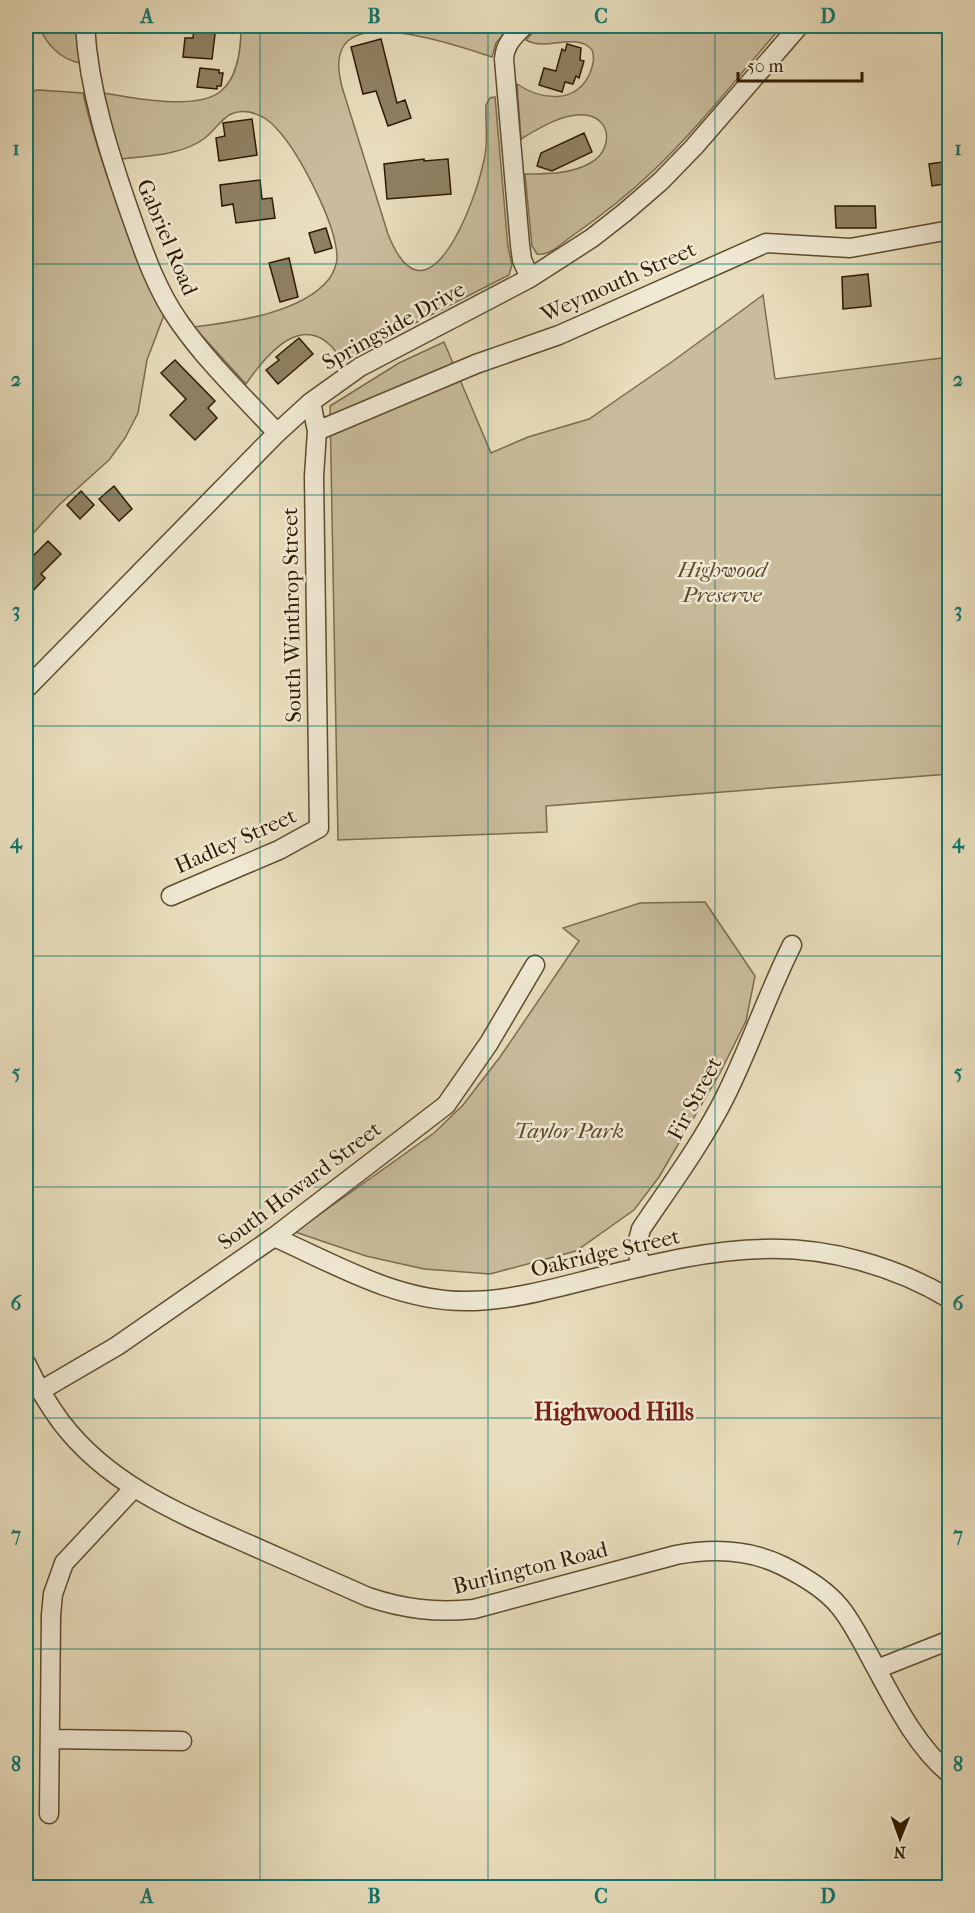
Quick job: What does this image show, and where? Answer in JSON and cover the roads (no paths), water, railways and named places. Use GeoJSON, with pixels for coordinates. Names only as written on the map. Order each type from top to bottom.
{"type":"FeatureCollection","features":[{"type":"Feature","properties":{"kind":"street","name":"Gabriel Road"},"geometry":{"type":"LineString","coordinates":[[85,26],[91,78],[103,132],[130,214],[157,282],[171,310],[192,338],[277,433]]}},
{"type":"Feature","properties":{"kind":"street"},"geometry":{"type":"LineString","coordinates":[[524,26],[509,42],[504,59],[520,245],[522,260],[530,278]]}},
{"type":"Feature","properties":{"kind":"street","name":"Springside Drive"},"geometry":{"type":"LineString","coordinates":[[26,688],[310,402],[375,358],[530,278],[604,229],[667,175],[714,126],[799,26]]}},
{"type":"Feature","properties":{"kind":"street","name":"Weymouth Street"},"geometry":{"type":"LineString","coordinates":[[317,431],[476,364],[559,335],[766,243],[850,248],[950,230]]}},
{"type":"Feature","properties":{"kind":"street","name":"South Winthrop Street"},"geometry":{"type":"LineString","coordinates":[[310,402],[317,431],[314,488],[319,828]]}},
{"type":"Feature","properties":{"kind":"street","name":"Hadley Street"},"geometry":{"type":"LineString","coordinates":[[171,896],[279,850],[319,828]]}},
{"type":"Feature","properties":{"kind":"street","name":"Fir Street"},"geometry":{"type":"LineString","coordinates":[[642,1267],[636,1248],[641,1229],[707,1130],[726,1095],[792,945]]}},
{"type":"Feature","properties":{"kind":"street","name":"South Howard Street"},"geometry":{"type":"LineString","coordinates":[[40,1391],[117,1346],[274,1237],[446,1105],[489,1043],[535,965]]}},
{"type":"Feature","properties":{"kind":"street","name":"Oakridge Street"},"geometry":{"type":"LineString","coordinates":[[274,1237],[386,1288],[435,1299],[465,1301],[501,1299],[642,1267],[735,1250],[795,1249],[823,1253],[887,1269],[950,1299]]}},
{"type":"Feature","properties":{"kind":"street","name":"Burlington Road"},"geometry":{"type":"LineString","coordinates":[[26,1363],[40,1391],[62,1423],[91,1454],[133,1489],[171,1510],[368,1597],[414,1610],[444,1612],[486,1607],[697,1551],[721,1550],[756,1556],[797,1573],[819,1587],[839,1606],[918,1740],[938,1765],[950,1774]]}},
{"type":"Feature","properties":{"kind":"street"},"geometry":{"type":"LineString","coordinates":[[49,1814],[53,1594],[64,1563],[133,1489]]}},
{"type":"Feature","properties":{"kind":"street"},"geometry":{"type":"LineString","coordinates":[[877,1670],[950,1640]]}},
{"type":"Feature","properties":{"kind":"street"},"geometry":{"type":"LineString","coordinates":[[51,1739],[182,1741]]}},
{"type":"Feature","properties":{"kind":"district","name":"Highwood Hills"},"geometry":{"type":"Point","coordinates":[614,1412]}},
{"type":"Feature","properties":{"kind":"park label","name":"Highwood Preserve"},"geometry":{"type":"Point","coordinates":[722,582]}},
{"type":"Feature","properties":{"kind":"park label","name":"Taylor Park"},"geometry":{"type":"Point","coordinates":[569,1130]}}]}
